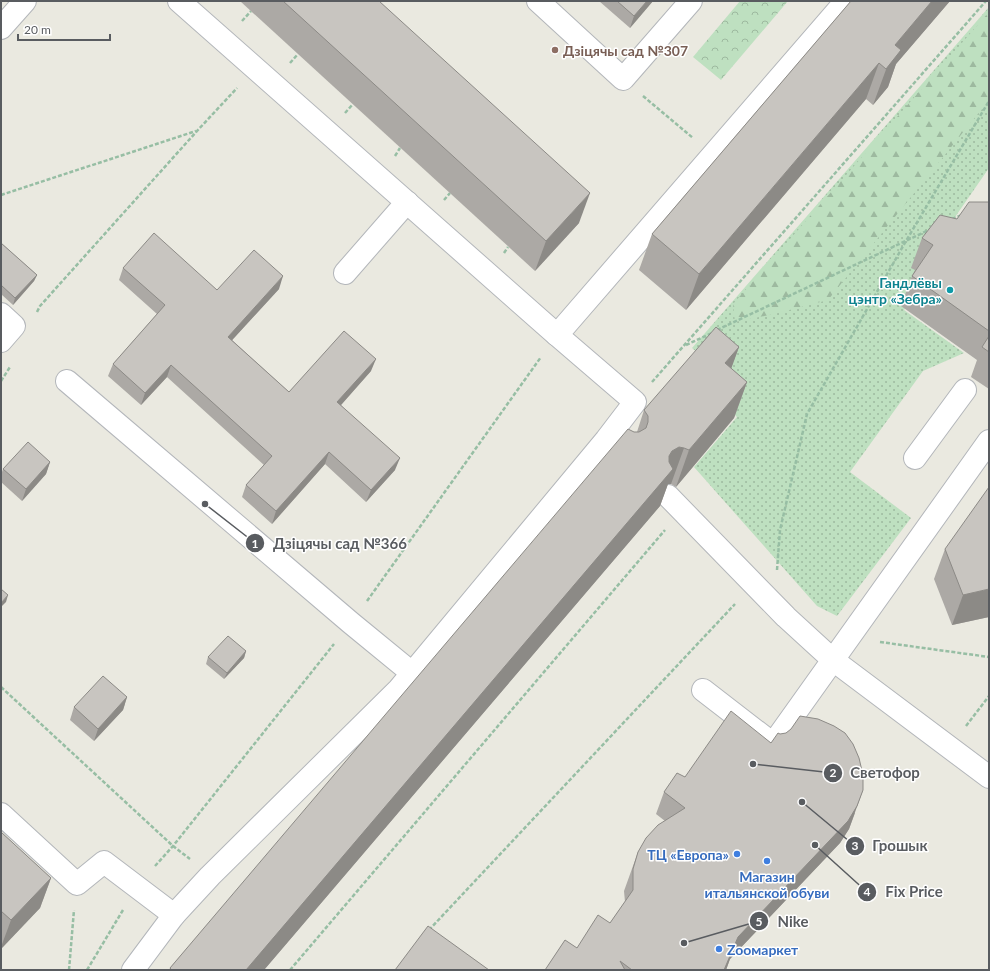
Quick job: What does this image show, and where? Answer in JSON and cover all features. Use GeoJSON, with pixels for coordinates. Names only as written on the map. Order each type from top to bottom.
{"type":"FeatureCollection","features":[{"type":"Feature","properties":{"kind":"lane"},"geometry":{"type":"LineString","coordinates":[[1,28],[25,1]]}},
{"type":"Feature","properties":{"kind":"lane"},"geometry":{"type":"LineString","coordinates":[[133,970],[174,915],[210,876],[399,689],[612,445],[635,402],[179,1]]}},
{"type":"Feature","properties":{"kind":"lane"},"geometry":{"type":"LineString","coordinates":[[538,1],[623,79],[691,1]]}},
{"type":"Feature","properties":{"kind":"lane"},"geometry":{"type":"LineString","coordinates":[[557,334],[846,1]]}},
{"type":"Feature","properties":{"kind":"lane"},"geometry":{"type":"LineString","coordinates":[[345,273],[407,202]]}},
{"type":"Feature","properties":{"kind":"lane"},"geometry":{"type":"LineString","coordinates":[[1,314],[14,326],[1,341]]}},
{"type":"Feature","properties":{"kind":"lane"},"geometry":{"type":"LineString","coordinates":[[67,381],[351,623],[412,673]]}},
{"type":"Feature","properties":{"kind":"lane"},"geometry":{"type":"LineString","coordinates":[[915,458],[965,390]]}},
{"type":"Feature","properties":{"kind":"lane"},"geometry":{"type":"LineString","coordinates":[[703,690],[773,744],[989,441]]}},
{"type":"Feature","properties":{"kind":"lane"},"geometry":{"type":"LineString","coordinates":[[675,503],[775,606],[833,660],[989,778]]}},
{"type":"Feature","properties":{"kind":"lane"},"geometry":{"type":"LineString","coordinates":[[1,814],[76,884],[104,862],[174,915]]}},
{"type":"Feature","properties":{"kind":"path"},"geometry":{"type":"LineString","coordinates":[[635,402],[986,1]]}},
{"type":"Feature","properties":{"kind":"path"},"geometry":{"type":"LineString","coordinates":[[37,312],[40,306],[255,68]]}},
{"type":"Feature","properties":{"kind":"path"},"geometry":{"type":"LineString","coordinates":[[623,79],[713,155]]}},
{"type":"Feature","properties":{"kind":"path"},"geometry":{"type":"LineString","coordinates":[[775,606],[780,530],[807,414],[906,241],[989,101]]}},
{"type":"Feature","properties":{"kind":"path"},"geometry":{"type":"LineString","coordinates":[[1,195],[197,131]]}},
{"type":"Feature","properties":{"kind":"path"},"geometry":{"type":"LineString","coordinates":[[947,221],[961,215],[968,215]]}},
{"type":"Feature","properties":{"kind":"path"},"geometry":{"type":"LineString","coordinates":[[684,346],[934,228]]}},
{"type":"Feature","properties":{"kind":"path"},"geometry":{"type":"LineString","coordinates":[[87,970],[137,887],[173,846],[351,623],[557,334]]}},
{"type":"Feature","properties":{"kind":"path"},"geometry":{"type":"LineString","coordinates":[[290,970],[675,503]]}},
{"type":"Feature","properties":{"kind":"path"},"geometry":{"type":"LineString","coordinates":[[772,564],[782,575]]}},
{"type":"Feature","properties":{"kind":"path"},"geometry":{"type":"LineString","coordinates":[[425,935],[753,584]]}},
{"type":"Feature","properties":{"kind":"path"},"geometry":{"type":"LineString","coordinates":[[849,637],[989,657]]}},
{"type":"Feature","properties":{"kind":"path"},"geometry":{"type":"LineString","coordinates":[[1,687],[173,846],[210,876]]}},
{"type":"Feature","properties":{"kind":"path"},"geometry":{"type":"LineString","coordinates":[[950,748],[989,696]]}},
{"type":"Feature","properties":{"kind":"path"},"geometry":{"type":"LineString","coordinates":[[69,970],[76,884]]}},
{"type":"Feature","properties":{"kind":"green space"},"geometry":{"type":"Polygon","coordinates":[[[740,1],[788,1],[721,80],[693,57],[740,1]]]}},
{"type":"Feature","properties":{"kind":"green space"},"geometry":{"type":"Polygon","coordinates":[[[989,7],[989,168],[917,272],[925,279],[904,310],[964,353],[923,371],[850,472],[911,518],[837,616],[817,606],[694,467],[737,417],[719,400],[731,380],[692,348],[989,7]]]}},
{"type":"Feature","properties":{"kind":"green space"},"geometry":{"type":"Polygon","coordinates":[[[989,12],[989,106],[981,110],[828,300],[735,322],[733,304],[989,12]]]}},
{"type":"Feature","properties":{"kind":"building"},"geometry":{"type":"Polygon","coordinates":[[[283,1],[379,1],[590,193],[546,241],[283,1]]]}},
{"type":"Feature","properties":{"kind":"building"},"geometry":{"type":"Polygon","coordinates":[[[617,1],[647,1],[634,16],[617,1]]]}},
{"type":"Feature","properties":{"kind":"building"},"geometry":{"type":"Polygon","coordinates":[[[851,1],[932,1],[895,45],[901,50],[886,69],[879,63],[699,274],[652,234],[851,1]]]}},
{"type":"Feature","properties":{"kind":"building","name":"Гандлёвы цэнтр «Зебра»"},"geometry":{"type":"Polygon","coordinates":[[[969,202],[989,202],[989,331],[912,276],[933,245],[922,238],[940,215],[957,219],[969,202]]]}},
{"type":"Feature","properties":{"kind":"building"},"geometry":{"type":"Polygon","coordinates":[[[154,233],[217,290],[254,250],[283,276],[228,337],[289,392],[344,331],[376,359],[337,402],[400,458],[371,490],[329,452],[276,511],[246,485],[272,456],[171,365],[145,393],[113,364],[165,305],[123,268],[154,233]]]}},
{"type":"Feature","properties":{"kind":"building"},"geometry":{"type":"Polygon","coordinates":[[[1,243],[37,275],[15,298],[1,285],[1,243]]]}},
{"type":"Feature","properties":{"kind":"building"},"geometry":{"type":"Polygon","coordinates":[[[716,327],[739,347],[725,363],[747,382],[689,450],[679,447],[672,451],[669,456],[669,462],[673,469],[246,970],[172,970],[170,968],[628,429],[634,432],[639,432],[646,428],[648,416],[644,410],[716,327]]]}},
{"type":"Feature","properties":{"kind":"building"},"geometry":{"type":"Polygon","coordinates":[[[989,336],[989,352],[982,347],[989,336]]]}},
{"type":"Feature","properties":{"kind":"building"},"geometry":{"type":"Polygon","coordinates":[[[28,442],[50,462],[26,489],[3,469],[28,442]]]}},
{"type":"Feature","properties":{"kind":"building"},"geometry":{"type":"Polygon","coordinates":[[[989,487],[989,589],[963,595],[945,549],[989,487]]]}},
{"type":"Feature","properties":{"kind":"building"},"geometry":{"type":"Polygon","coordinates":[[[1,589],[8,595],[1,603],[1,589]]]}},
{"type":"Feature","properties":{"kind":"building"},"geometry":{"type":"Polygon","coordinates":[[[228,636],[246,651],[227,673],[208,657],[228,636]]]}},
{"type":"Feature","properties":{"kind":"building"},"geometry":{"type":"Polygon","coordinates":[[[103,676],[127,697],[98,729],[74,707],[103,676]]]}},
{"type":"Feature","properties":{"kind":"building","name":"ТЦ «Европа»"},"geometry":{"type":"Polygon","coordinates":[[[731,711],[771,743],[778,733],[786,733],[791,729],[800,716],[818,719],[845,733],[853,744],[859,758],[863,775],[863,790],[857,806],[848,821],[738,937],[724,970],[632,970],[620,961],[625,970],[545,970],[565,940],[577,948],[598,915],[610,923],[633,890],[633,869],[638,852],[646,838],[658,825],[685,808],[664,792],[677,773],[685,777],[731,711]]]}},
{"type":"Feature","properties":{"kind":"building"},"geometry":{"type":"Polygon","coordinates":[[[1,832],[51,878],[11,920],[1,911],[1,832]]]}},
{"type":"Feature","properties":{"kind":"building"},"geometry":{"type":"Polygon","coordinates":[[[428,926],[489,970],[395,970],[428,926]]]}},
{"type":"Feature","properties":{"kind":"place","name":"Дзіцячы сад №307"},"geometry":{"type":"Point","coordinates":[555,50]}},
{"type":"Feature","properties":{"kind":"place","name":"Гандлёвы цэнтр «Зебра»"},"geometry":{"type":"Point","coordinates":[950,290]}},
{"type":"Feature","properties":{"kind":"place","name":"Дзіцячы сад №366"},"geometry":{"type":"Point","coordinates":[205,504]}},
{"type":"Feature","properties":{"kind":"place","name":"Светофор"},"geometry":{"type":"Point","coordinates":[753,764]}},
{"type":"Feature","properties":{"kind":"place","name":"Грошык"},"geometry":{"type":"Point","coordinates":[802,802]}},
{"type":"Feature","properties":{"kind":"place","name":"Fix Price"},"geometry":{"type":"Point","coordinates":[815,845]}},
{"type":"Feature","properties":{"kind":"place","name":"ТЦ «Европа»"},"geometry":{"type":"Point","coordinates":[737,854]}},
{"type":"Feature","properties":{"kind":"place","name":"Магазин итальянской обуви"},"geometry":{"type":"Point","coordinates":[767,861]}},
{"type":"Feature","properties":{"kind":"place","name":"Nike"},"geometry":{"type":"Point","coordinates":[684,943]}},
{"type":"Feature","properties":{"kind":"place","name":"Zooмаркет"},"geometry":{"type":"Point","coordinates":[719,949]}}]}
